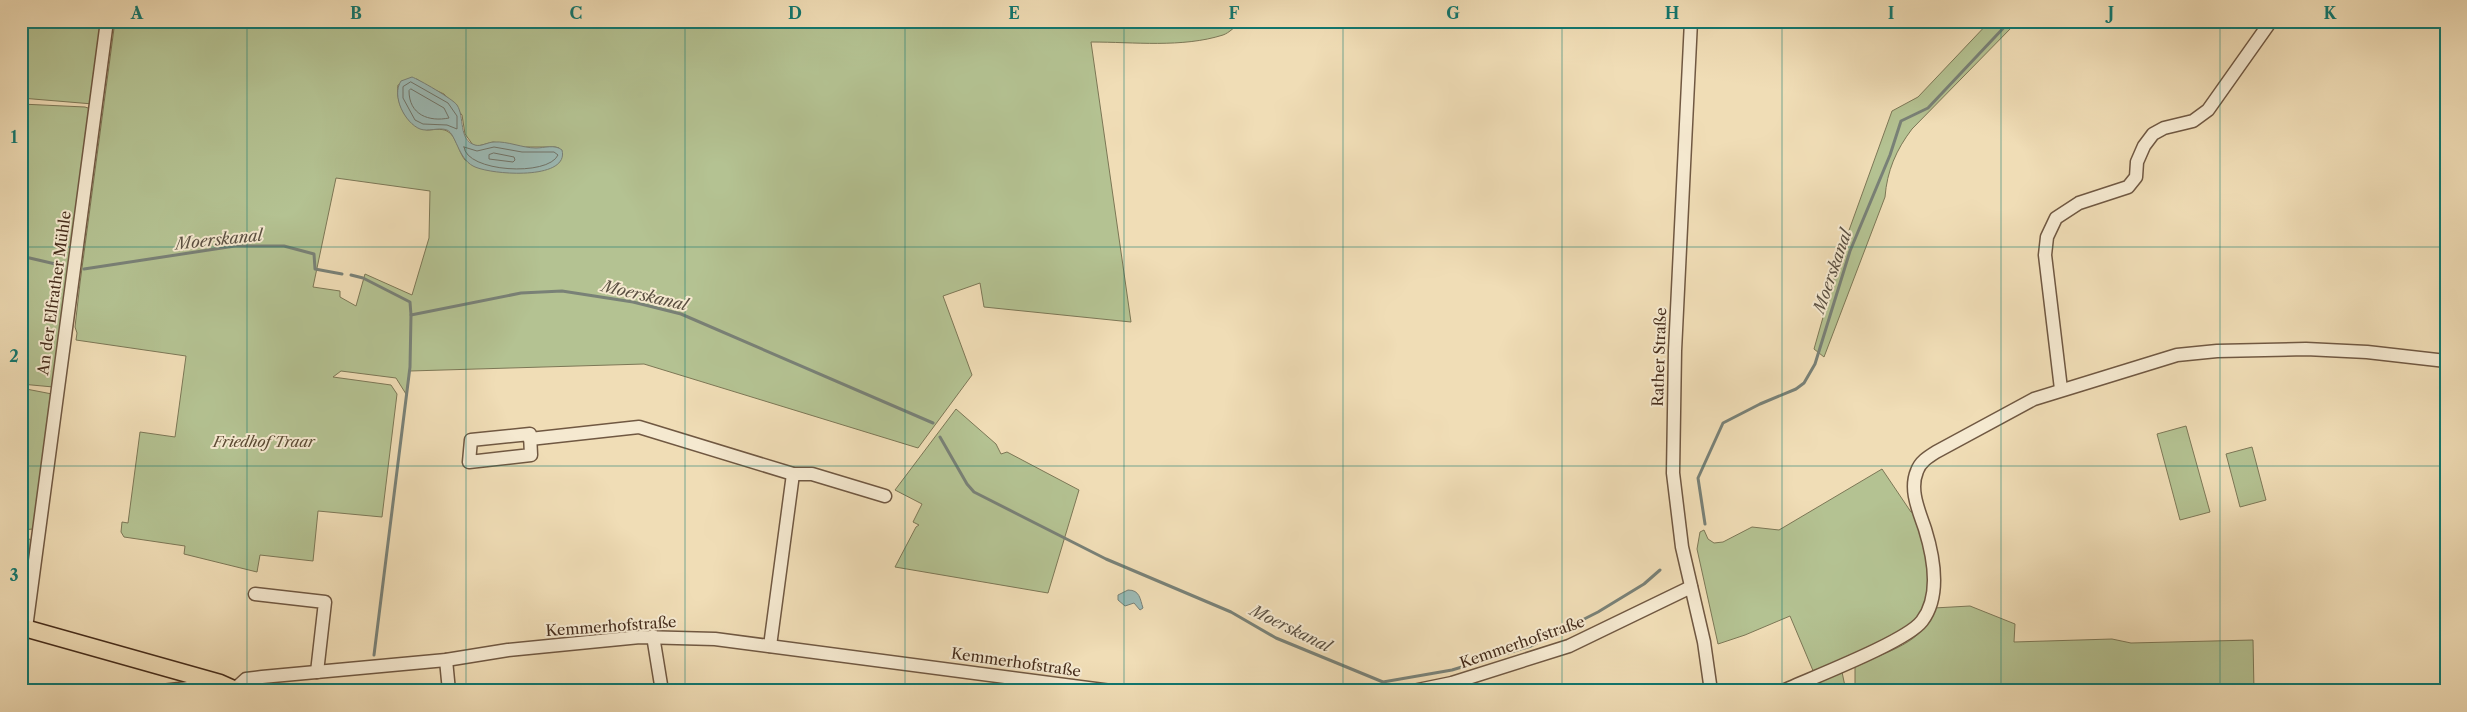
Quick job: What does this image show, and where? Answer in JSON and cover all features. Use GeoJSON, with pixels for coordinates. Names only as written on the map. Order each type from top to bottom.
{"type":"FeatureCollection","features":[{"type":"Feature","properties":{"kind":"main road"},"geometry":{"type":"LineString","coordinates":[[23,628],[202,678],[237,690]]}},
{"type":"Feature","properties":{"kind":"street","name":"An der Elfrather Mühle"},"geometry":{"type":"LineString","coordinates":[[23,628],[107,21]]}},
{"type":"Feature","properties":{"kind":"street","name":"Rather Straße"},"geometry":{"type":"LineString","coordinates":[[1691,21],[1672,438],[1676,507],[1691,587],[1707,656],[1711,691]]}},
{"type":"Feature","properties":{"kind":"street"},"geometry":{"type":"LineString","coordinates":[[2061,389],[2045,255],[2048,237],[2056,218],[2079,204],[2128,187],[2136,177],[2137,162],[2144,146],[2153,134],[2164,128],[2194,121],[2208,110],[2271,21]]}},
{"type":"Feature","properties":{"kind":"street"},"geometry":{"type":"LineString","coordinates":[[1783,691],[1896,640],[1915,628],[1922,621],[1931,603],[1934,571],[1928,540],[1914,493],[1915,477],[1920,465],[1936,452],[2022,404],[2061,389],[2156,360],[2202,352],[2338,350],[2446,361]]}},
{"type":"Feature","properties":{"kind":"street"},"geometry":{"type":"LineString","coordinates":[[530,439],[639,427],[793,474],[812,474],[884,496]]}},
{"type":"Feature","properties":{"kind":"street"},"geometry":{"type":"LineString","coordinates":[[530,434],[530,439],[531,455],[468,462],[471,440],[530,434]]}},
{"type":"Feature","properties":{"kind":"street"},"geometry":{"type":"LineString","coordinates":[[770,646],[793,474]]}},
{"type":"Feature","properties":{"kind":"street","name":"Kemmerhofstraße"},"geometry":{"type":"LineString","coordinates":[[1413,691],[1452,683],[1569,646],[1691,587]]}},
{"type":"Feature","properties":{"kind":"street"},"geometry":{"type":"LineString","coordinates":[[255,594],[325,602],[317,672]]}},
{"type":"Feature","properties":{"kind":"street","name":"Kemmerhofstraße"},"geometry":{"type":"LineString","coordinates":[[237,690],[246,680],[446,660],[508,650],[653,636],[715,638],[1111,691]]}},
{"type":"Feature","properties":{"kind":"street"},"geometry":{"type":"LineString","coordinates":[[653,636],[662,691]]}},
{"type":"Feature","properties":{"kind":"street"},"geometry":{"type":"LineString","coordinates":[[446,660],[449,691]]}},
{"type":"Feature","properties":{"kind":"street"},"geometry":{"type":"LineString","coordinates":[[162,691],[197,687],[202,678]]}},
{"type":"Feature","properties":{"kind":"green space"},"geometry":{"type":"Polygon","coordinates":[[[21,21],[102,21],[93,104],[21,98],[24,68],[21,67],[21,21]]]}},
{"type":"Feature","properties":{"kind":"green space","name":"Friedhof Traar"},"geometry":{"type":"Polygon","coordinates":[[[115,21],[1241,21],[1223,35],[1191,42],[1091,42],[1131,322],[984,307],[980,283],[943,296],[972,375],[918,448],[644,364],[410,371],[410,367],[406,394],[396,378],[341,371],[333,377],[391,385],[397,394],[382,517],[318,511],[313,561],[260,555],[257,572],[184,554],[185,546],[124,537],[121,532],[122,522],[128,523],[140,432],[175,437],[186,356],[76,340],[77,333],[75,327],[115,21]],[[417,79],[398,85],[399,100],[404,114],[420,128],[442,130],[450,133],[465,160],[501,168],[528,171],[551,167],[560,161],[559,148],[555,147],[523,147],[493,142],[478,146],[473,145],[465,134],[462,115],[444,94],[424,85],[417,79]],[[336,178],[313,287],[340,291],[340,297],[356,306],[365,274],[412,295],[429,238],[430,191],[336,178]]]}},
{"type":"Feature","properties":{"kind":"green space"},"geometry":{"type":"Polygon","coordinates":[[[1990,21],[2028,21],[2021,22],[2012,27],[1912,129],[1901,145],[1890,170],[1885,197],[1824,357],[1814,349],[1843,247],[1892,111],[1918,97],[1990,21]]]}},
{"type":"Feature","properties":{"kind":"green space"},"geometry":{"type":"Polygon","coordinates":[[[21,104],[85,107],[100,112],[64,388],[21,384],[21,104]]]}},
{"type":"Feature","properties":{"kind":"green space"},"geometry":{"type":"Polygon","coordinates":[[[21,388],[52,394],[33,529],[21,530],[21,388]]]}},
{"type":"Feature","properties":{"kind":"green space"},"geometry":{"type":"Polygon","coordinates":[[[956,409],[996,444],[1001,454],[1007,452],[1079,490],[1048,593],[895,567],[916,527],[919,525],[913,522],[922,504],[895,490],[956,409]]]}},
{"type":"Feature","properties":{"kind":"green space"},"geometry":{"type":"Polygon","coordinates":[[[2186,426],[2210,512],[2180,520],[2157,434],[2186,426]]]}},
{"type":"Feature","properties":{"kind":"green space"},"geometry":{"type":"Polygon","coordinates":[[[2252,447],[2266,500],[2240,507],[2226,454],[2252,447]]]}},
{"type":"Feature","properties":{"kind":"green space"},"geometry":{"type":"Polygon","coordinates":[[[1882,469],[1911,512],[1915,512],[1930,571],[1927,602],[1912,626],[1814,673],[1790,616],[1718,644],[1697,549],[1700,532],[1704,530],[1708,539],[1714,543],[1723,542],[1752,527],[1779,530],[1882,469]]]}},
{"type":"Feature","properties":{"kind":"green space"},"geometry":{"type":"Polygon","coordinates":[[[21,538],[28,538],[33,542],[21,612],[21,538]]]}},
{"type":"Feature","properties":{"kind":"green space"},"geometry":{"type":"Polygon","coordinates":[[[1970,606],[2015,624],[2014,642],[2112,639],[2131,643],[2253,640],[2254,691],[1855,691],[1855,666],[1891,651],[1913,638],[1930,620],[1934,608],[1970,606]]]}},
{"type":"Feature","properties":{"kind":"green space"},"geometry":{"type":"Polygon","coordinates":[[[1842,672],[1846,691],[1793,691],[1842,672]]]}},
{"type":"Feature","properties":{"kind":"water"},"geometry":{"type":"Polygon","coordinates":[[[412,77],[443,94],[457,105],[466,138],[475,145],[499,142],[531,148],[556,147],[562,150],[561,160],[554,167],[526,173],[495,172],[473,166],[464,158],[450,132],[441,129],[420,129],[409,121],[401,108],[398,87],[401,81],[412,77]]]}},
{"type":"Feature","properties":{"kind":"water"},"geometry":{"type":"Polygon","coordinates":[[[1128,590],[1137,593],[1143,608],[1140,610],[1134,603],[1125,606],[1118,600],[1118,595],[1128,590]]]}},
{"type":"Feature","properties":{"kind":"waterway","name":"Moerskanal"},"geometry":{"type":"LineString","coordinates":[[1705,524],[1698,478],[1723,423],[1760,404],[1796,389],[1804,383],[1815,364],[1850,251],[1890,155],[1901,121],[1928,108],[2010,21]]}},
{"type":"Feature","properties":{"kind":"waterway","name":"Moerskanal"},"geometry":{"type":"LineString","coordinates":[[84,269],[235,246],[284,246],[314,254],[315,269],[342,274]]}},
{"type":"Feature","properties":{"kind":"waterway","name":"Moerskanal"},"geometry":{"type":"LineString","coordinates":[[21,256],[64,266]]}},
{"type":"Feature","properties":{"kind":"waterway","name":"Moerskanal"},"geometry":{"type":"LineString","coordinates":[[351,275],[363,278],[410,302],[411,315],[521,293],[562,291],[633,302],[681,314],[933,423]]}},
{"type":"Feature","properties":{"kind":"waterway"},"geometry":{"type":"LineString","coordinates":[[374,655],[410,367],[411,315]]}},
{"type":"Feature","properties":{"kind":"waterway","name":"Moerskanal"},"geometry":{"type":"LineString","coordinates":[[940,437],[967,484],[974,492],[1106,559],[1231,612],[1276,638],[1383,682],[1452,670],[1531,646],[1598,612],[1644,584],[1660,570]]}}]}
